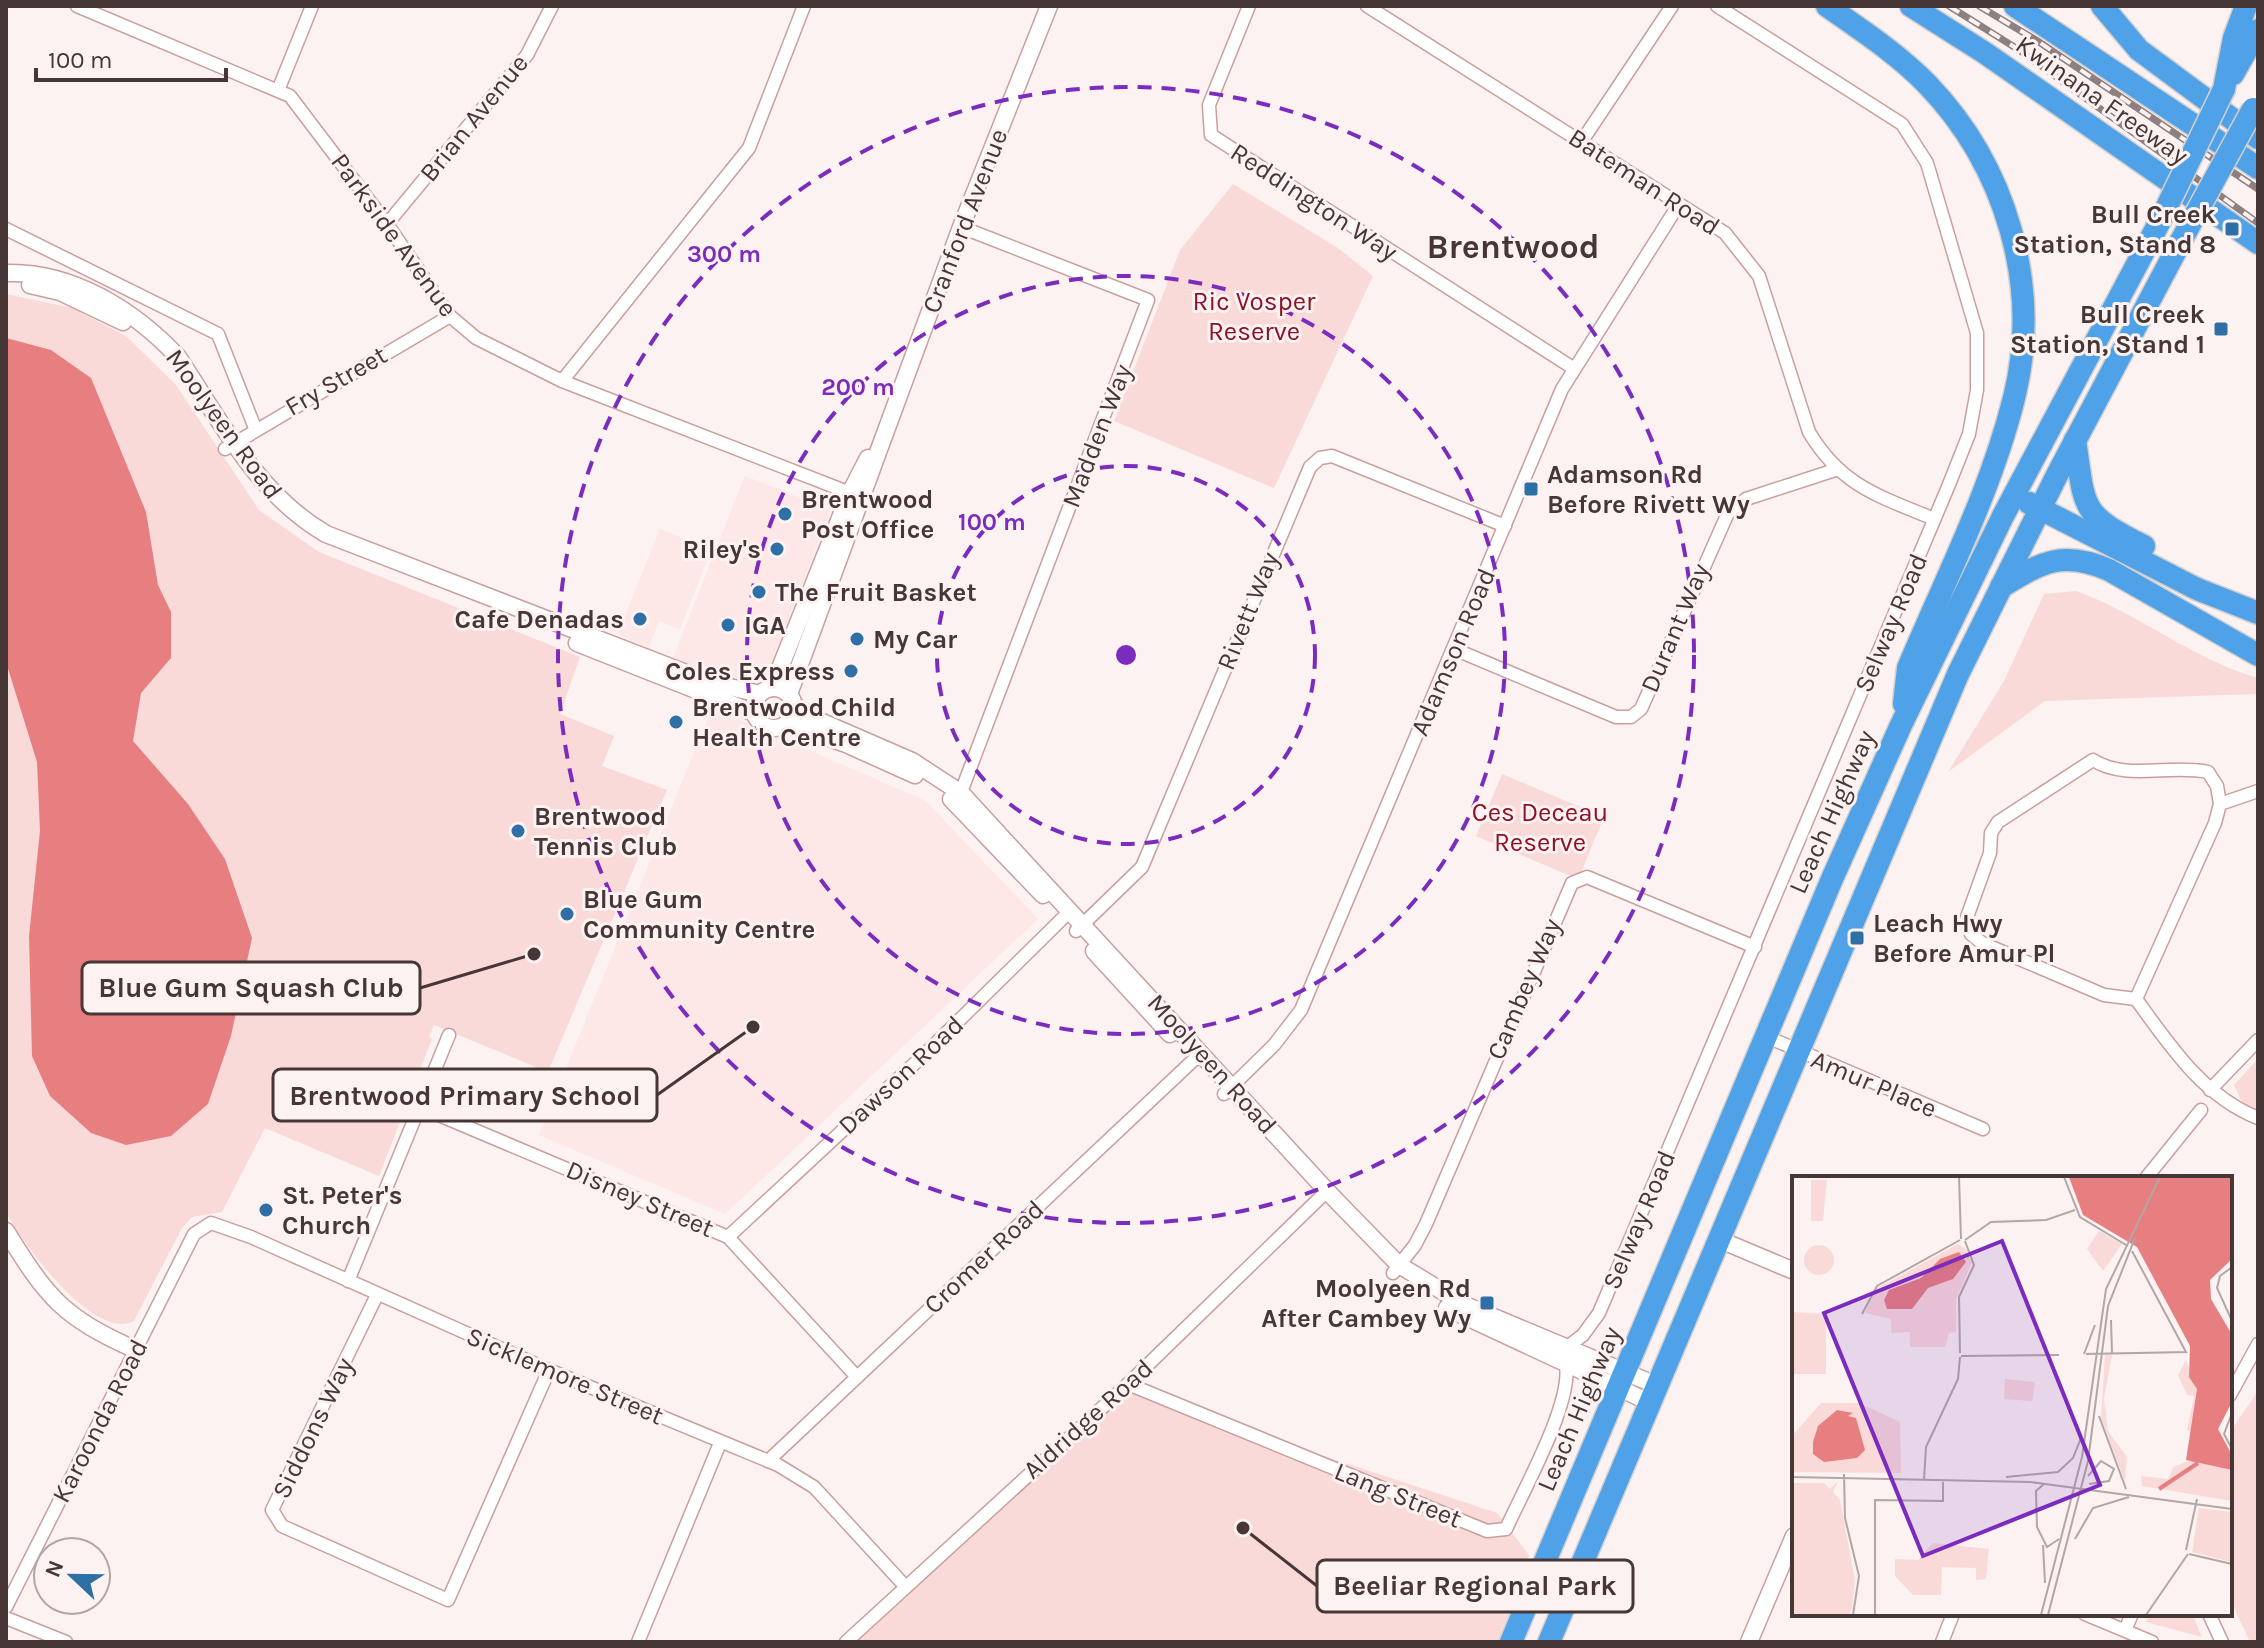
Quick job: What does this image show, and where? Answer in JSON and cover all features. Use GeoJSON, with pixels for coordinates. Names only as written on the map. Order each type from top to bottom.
{"type":"FeatureCollection","features":[{"type":"Feature","properties":{"kind":"highway"},"geometry":{"type":"LineString","coordinates":[[1827,6],[1925,81],[1967,131],[2005,206],[2023,297],[2024,340],[2014,400],[1994,462],[1908,668],[1901,725]]}},
{"type":"Feature","properties":{"kind":"highway","name":"Kwinana Freeway"},"geometry":{"type":"LineString","coordinates":[[1911,6],[2258,243]]}},
{"type":"Feature","properties":{"kind":"highway","name":"Kwinana Freeway"},"geometry":{"type":"LineString","coordinates":[[2015,6],[2258,168]]}},
{"type":"Feature","properties":{"kind":"highway"},"geometry":{"type":"LineString","coordinates":[[2102,6],[2139,50],[2258,138]]}},
{"type":"Feature","properties":{"kind":"highway"},"geometry":{"type":"LineString","coordinates":[[2224,89],[2234,38],[2246,6]]}},
{"type":"Feature","properties":{"kind":"highway","name":"Leach Highway"},"geometry":{"type":"LineString","coordinates":[[1511,1642],[1765,1036],[1901,725],[2013,495],[2159,223],[2224,89],[2258,30]]}},
{"type":"Feature","properties":{"kind":"highway"},"geometry":{"type":"LineString","coordinates":[[1549,1642],[1927,745],[2001,587],[2075,440],[2255,104]]}},
{"type":"Feature","properties":{"kind":"highway"},"geometry":{"type":"LineString","coordinates":[[2148,165],[2258,259]]}},
{"type":"Feature","properties":{"kind":"highway"},"geometry":{"type":"LineString","coordinates":[[2075,440],[2082,497],[2100,521],[2258,603]]}},
{"type":"Feature","properties":{"kind":"highway"},"geometry":{"type":"LineString","coordinates":[[2013,495],[2197,589],[2258,613]]}},
{"type":"Feature","properties":{"kind":"highway"},"geometry":{"type":"LineString","coordinates":[[2001,587],[2045,562],[2085,561],[2109,570],[2258,655]]}},
{"type":"Feature","properties":{"kind":"main road","name":"Cranford Avenue"},"geometry":{"type":"LineString","coordinates":[[779,695],[1049,6]]}},
{"type":"Feature","properties":{"kind":"main road","name":"Moolyeen Road"},"geometry":{"type":"LineString","coordinates":[[6,273],[35,275],[74,285],[106,299],[140,322],[178,357],[262,498],[322,543],[754,713],[768,727],[787,723],[846,744],[911,772],[959,798]]}},
{"type":"Feature","properties":{"kind":"main road","name":"Moolyeen Road"},"geometry":{"type":"LineString","coordinates":[[6,284],[28,284],[60,292],[108,313],[146,337],[179,375],[229,446],[274,497],[326,534],[712,683],[779,695],[813,718],[912,761],[959,798],[1323,1195],[1396,1269],[1444,1306],[1566,1366],[1622,1381],[1653,1394]]}},
{"type":"Feature","properties":{"kind":"main road"},"geometry":{"type":"LineString","coordinates":[[754,713],[779,695],[787,723]]}},
{"type":"Feature","properties":{"kind":"main road"},"geometry":{"type":"LineString","coordinates":[[6,1231],[37,1279],[64,1311],[136,1350]]}},
{"type":"Feature","properties":{"kind":"main road"},"geometry":{"type":"LineString","coordinates":[[1718,1239],[1792,1270]]}},
{"type":"Feature","properties":{"kind":"main road","name":"Moolyeen Road"},"geometry":{"type":"LineString","coordinates":[[1396,1269],[1465,1305],[1566,1348],[1622,1381]]}},
{"type":"Feature","properties":{"kind":"main road"},"geometry":{"type":"LineString","coordinates":[[1749,1642],[1792,1541]]}},
{"type":"Feature","properties":{"kind":"street","name":"Parkside Avenue"},"geometry":{"type":"LineString","coordinates":[[77,6],[279,88],[301,107],[450,316],[476,338],[562,381],[856,495]]}},
{"type":"Feature","properties":{"kind":"street"},"geometry":{"type":"LineString","coordinates":[[279,88],[312,6]]}},
{"type":"Feature","properties":{"kind":"street","name":"Brian Avenue"},"geometry":{"type":"LineString","coordinates":[[387,224],[527,55],[552,6]]}},
{"type":"Feature","properties":{"kind":"street"},"geometry":{"type":"LineString","coordinates":[[562,381],[749,148],[804,6]]}},
{"type":"Feature","properties":{"kind":"street","name":"Reddington Way"},"geometry":{"type":"LineString","coordinates":[[1249,6],[1209,105],[1211,135],[1573,368]]}},
{"type":"Feature","properties":{"kind":"street","name":"Bateman Road"},"geometry":{"type":"LineString","coordinates":[[1367,6],[1725,233],[1759,276],[1809,432],[1835,470],[1864,490],[1934,519]]}},
{"type":"Feature","properties":{"kind":"street"},"geometry":{"type":"LineString","coordinates":[[1582,141],[1672,6]]}},
{"type":"Feature","properties":{"kind":"street","name":"Selway Road"},"geometry":{"type":"LineString","coordinates":[[1566,1348],[1583,1335],[1599,1313],[1969,434],[1977,390],[1977,333],[1927,163],[1902,124],[1717,6]]}},
{"type":"Feature","properties":{"kind":"street","name":"Adamson Road"},"geometry":{"type":"LineString","coordinates":[[1228,1090],[1274,1045],[1301,1010],[1573,368],[1679,204]]}},
{"type":"Feature","properties":{"kind":"street","name":"Madden Way"},"geometry":{"type":"LineString","coordinates":[[959,798],[1148,300],[961,227]]}},
{"type":"Feature","properties":{"kind":"street"},"geometry":{"type":"LineString","coordinates":[[6,229],[218,334],[255,428]]}},
{"type":"Feature","properties":{"kind":"street","name":"Fry Street"},"geometry":{"type":"LineString","coordinates":[[229,446],[450,316]]}},
{"type":"Feature","properties":{"kind":"street","name":"Rivett Way"},"geometry":{"type":"LineString","coordinates":[[1080,927],[1142,867],[1310,467],[1320,458],[1332,456],[1505,526]]}},
{"type":"Feature","properties":{"kind":"street","name":"Durant Way"},"geometry":{"type":"LineString","coordinates":[[1454,649],[1616,717],[1631,717],[1641,709],[1728,513],[1746,499],[1835,470]]}},
{"type":"Feature","properties":{"kind":"street"},"geometry":{"type":"LineString","coordinates":[[2136,999],[2209,840],[2220,804],[2217,786],[2208,772],[2186,767],[2112,771],[2093,760],[1998,822],[1991,833],[1990,853],[1966,920],[1971,934],[1982,943],[2104,995],[2136,999],[2210,1090],[2236,1109],[2258,1118]]}},
{"type":"Feature","properties":{"kind":"street"},"geometry":{"type":"LineString","coordinates":[[2220,804],[2258,791]]}},
{"type":"Feature","properties":{"kind":"street","name":"Cambey Way"},"geometry":{"type":"LineString","coordinates":[[1396,1269],[1426,1224],[1562,898],[1572,883],[1587,877],[1755,947]]}},
{"type":"Feature","properties":{"kind":"street","name":"Dawson Road"},"geometry":{"type":"LineString","coordinates":[[728,1237],[927,1052],[1067,913]]}},
{"type":"Feature","properties":{"kind":"street"},"geometry":{"type":"LineString","coordinates":[[348,1281],[449,1035]]}},
{"type":"Feature","properties":{"kind":"street","name":"Amur Place"},"geometry":{"type":"LineString","coordinates":[[1765,1036],[1983,1129]]}},
{"type":"Feature","properties":{"kind":"street"},"geometry":{"type":"LineString","coordinates":[[2210,1090],[2258,1040]]}},
{"type":"Feature","properties":{"kind":"street","name":"Cromer Road"},"geometry":{"type":"LineString","coordinates":[[768,1461],[1197,1056]]}},
{"type":"Feature","properties":{"kind":"street","name":"Disney Street"},"geometry":{"type":"LineString","coordinates":[[420,1107],[728,1237],[857,1377]]}},
{"type":"Feature","properties":{"kind":"street"},"geometry":{"type":"LineString","coordinates":[[2148,1176],[2201,1110]]}},
{"type":"Feature","properties":{"kind":"street","name":"Aldridge Road"},"geometry":{"type":"LineString","coordinates":[[846,1642],[904,1585],[1128,1384],[1323,1195]]}},
{"type":"Feature","properties":{"kind":"street","name":"Sicklemore Street"},"geometry":{"type":"LineString","coordinates":[[194,1234],[207,1223],[220,1225],[549,1370],[768,1461],[814,1487],[904,1585]]}},
{"type":"Feature","properties":{"kind":"street","name":"Karoonda Road"},"geometry":{"type":"LineString","coordinates":[[6,1607],[194,1234]]}},
{"type":"Feature","properties":{"kind":"street","name":"Siddons Way"},"geometry":{"type":"LineString","coordinates":[[377,1295],[272,1510],[282,1526],[451,1604],[549,1370]]}},
{"type":"Feature","properties":{"kind":"street"},"geometry":{"type":"LineString","coordinates":[[2232,1391],[2258,1344]]}},
{"type":"Feature","properties":{"kind":"street","name":"Lang Street"},"geometry":{"type":"LineString","coordinates":[[1128,1384],[1481,1529],[1506,1529],[1558,1413],[1567,1386],[1566,1366]]}},
{"type":"Feature","properties":{"kind":"street"},"geometry":{"type":"LineString","coordinates":[[638,1642],[720,1443]]}},
{"type":"Feature","properties":{"kind":"street"},"geometry":{"type":"LineString","coordinates":[[1942,1642],[1952,1616]]}},
{"type":"Feature","properties":{"kind":"street"},"geometry":{"type":"LineString","coordinates":[[2090,1616],[2152,1642]]}},
{"type":"Feature","properties":{"kind":"street"},"geometry":{"type":"LineString","coordinates":[[2125,1630],[2131,1616]]}},
{"type":"Feature","properties":{"kind":"street"},"geometry":{"type":"LineString","coordinates":[[2210,1616],[2222,1642]]}},
{"type":"Feature","properties":{"kind":"street"},"geometry":{"type":"LineString","coordinates":[[6,1618],[66,1642]]}},
{"type":"Feature","properties":{"kind":"shaded area"},"geometry":{"type":"Polygon","coordinates":[[[6,338],[51,350],[91,378],[146,512],[158,585],[171,612],[171,658],[141,693],[133,741],[188,804],[225,859],[252,938],[231,1036],[208,1104],[171,1136],[126,1145],[91,1133],[50,1096],[32,1056],[29,936],[40,831],[37,762],[6,662],[6,338]]]}},
{"type":"Feature","properties":{"kind":"shaded area"},"geometry":{"type":"Polygon","coordinates":[[[745,476],[831,510],[769,668],[749,684],[726,685],[671,663],[745,476]]]}},
{"type":"Feature","properties":{"kind":"shaded area"},"geometry":{"type":"Polygon","coordinates":[[[660,529],[711,550],[680,629],[659,621],[648,648],[618,634],[660,529]]]}},
{"type":"Feature","properties":{"kind":"shaded area"},"geometry":{"type":"Polygon","coordinates":[[[712,708],[926,801],[1038,919],[725,1214],[539,1135],[712,708]]]}},
{"type":"Feature","properties":{"kind":"green space","name":"Ric Vosper Reserve"},"geometry":{"type":"Polygon","coordinates":[[[1233,184],[1338,248],[1373,276],[1274,488],[1114,421],[1180,250],[1233,184]]]}},
{"type":"Feature","properties":{"kind":"green space"},"geometry":{"type":"Polygon","coordinates":[[[6,294],[72,308],[126,336],[176,385],[259,510],[319,552],[580,657],[560,714],[614,736],[602,766],[667,790],[548,1072],[434,1025],[429,1037],[432,1039],[379,1176],[265,1128],[222,1212],[192,1217],[182,1228],[134,1321],[118,1324],[80,1304],[61,1286],[43,1266],[6,1212],[6,294]]]}},
{"type":"Feature","properties":{"kind":"green space"},"geometry":{"type":"Polygon","coordinates":[[[2076,591],[2211,660],[2258,678],[2257,694],[2045,701],[1948,772],[2004,681],[2044,594],[2076,591]]]}},
{"type":"Feature","properties":{"kind":"green space","name":"Ces Deceau Reserve"},"geometry":{"type":"Polygon","coordinates":[[[1502,774],[1604,817],[1580,875],[1568,875],[1476,836],[1502,774]]]}},
{"type":"Feature","properties":{"kind":"green space"},"geometry":{"type":"Polygon","coordinates":[[[2258,1059],[2258,1112],[2244,1106],[2234,1085],[2258,1059]]]}},
{"type":"Feature","properties":{"kind":"green space"},"geometry":{"type":"Polygon","coordinates":[[[2258,1391],[2258,1642],[2250,1642],[2232,1603],[2232,1429],[2258,1391]]]}},
{"type":"Feature","properties":{"kind":"green space"},"geometry":{"type":"Polygon","coordinates":[[[1133,1393],[1497,1513],[1529,1555],[1514,1611],[1500,1642],[854,1642],[1123,1394],[1133,1393]]]}},
{"type":"Feature","properties":{"kind":"green space"},"geometry":{"type":"Polygon","coordinates":[[[2149,1616],[2193,1616],[2202,1637],[2146,1622],[2149,1616]]]}},
{"type":"Feature","properties":{"kind":"railway"},"geometry":{"type":"LineString","coordinates":[[1949,6],[2019,50],[2258,223]]}},
{"type":"Feature","properties":{"kind":"railway"},"geometry":{"type":"LineString","coordinates":[[1979,6],[2036,40],[2258,189]]}},
{"type":"Feature","properties":{"kind":"place","name":"Bull Creek Station, Stand 8"},"geometry":{"type":"Point","coordinates":[2232,229]}},
{"type":"Feature","properties":{"kind":"place","name":"Bull Creek Station, Stand 1"},"geometry":{"type":"Point","coordinates":[2221,329]}},
{"type":"Feature","properties":{"kind":"place","name":"Adamson Rd Before Rivett Wy"},"geometry":{"type":"Point","coordinates":[1531,489]}},
{"type":"Feature","properties":{"kind":"place","name":"Brentwood Post Office"},"geometry":{"type":"Point","coordinates":[785,514]}},
{"type":"Feature","properties":{"kind":"place","name":"Riley's"},"geometry":{"type":"Point","coordinates":[777,549]}},
{"type":"Feature","properties":{"kind":"place","name":"The Fruit Basket"},"geometry":{"type":"Point","coordinates":[759,592]}},
{"type":"Feature","properties":{"kind":"place","name":"Cafe Denadas"},"geometry":{"type":"Point","coordinates":[640,619]}},
{"type":"Feature","properties":{"kind":"place","name":"IGA"},"geometry":{"type":"Point","coordinates":[728,625]}},
{"type":"Feature","properties":{"kind":"place","name":"My Car"},"geometry":{"type":"Point","coordinates":[857,639]}},
{"type":"Feature","properties":{"kind":"place","name":"Coles Express"},"geometry":{"type":"Point","coordinates":[851,671]}},
{"type":"Feature","properties":{"kind":"place","name":"Brentwood Child Health Centre"},"geometry":{"type":"Point","coordinates":[676,722]}},
{"type":"Feature","properties":{"kind":"place","name":"Brentwood Tennis Club"},"geometry":{"type":"Point","coordinates":[518,831]}},
{"type":"Feature","properties":{"kind":"place","name":"Blue Gum Community Centre"},"geometry":{"type":"Point","coordinates":[567,914]}},
{"type":"Feature","properties":{"kind":"place","name":"Leach Hwy Before Amur Pl"},"geometry":{"type":"Point","coordinates":[1857,938]}},
{"type":"Feature","properties":{"kind":"place","name":"Blue Gum Squash Club"},"geometry":{"type":"Point","coordinates":[534,954]}},
{"type":"Feature","properties":{"kind":"place","name":"Brentwood Primary School"},"geometry":{"type":"Point","coordinates":[753,1027]}},
{"type":"Feature","properties":{"kind":"place","name":"St. Peter's Church"},"geometry":{"type":"Point","coordinates":[266,1210]}},
{"type":"Feature","properties":{"kind":"place","name":"Moolyeen Rd After Cambey Wy"},"geometry":{"type":"Point","coordinates":[1487,1303]}},
{"type":"Feature","properties":{"kind":"place","name":"Beeliar Regional Park"},"geometry":{"type":"Point","coordinates":[1243,1528]}},
{"type":"Feature","properties":{"kind":"district","name":"Brentwood"},"geometry":{"type":"Point","coordinates":[1513,247]}}]}
